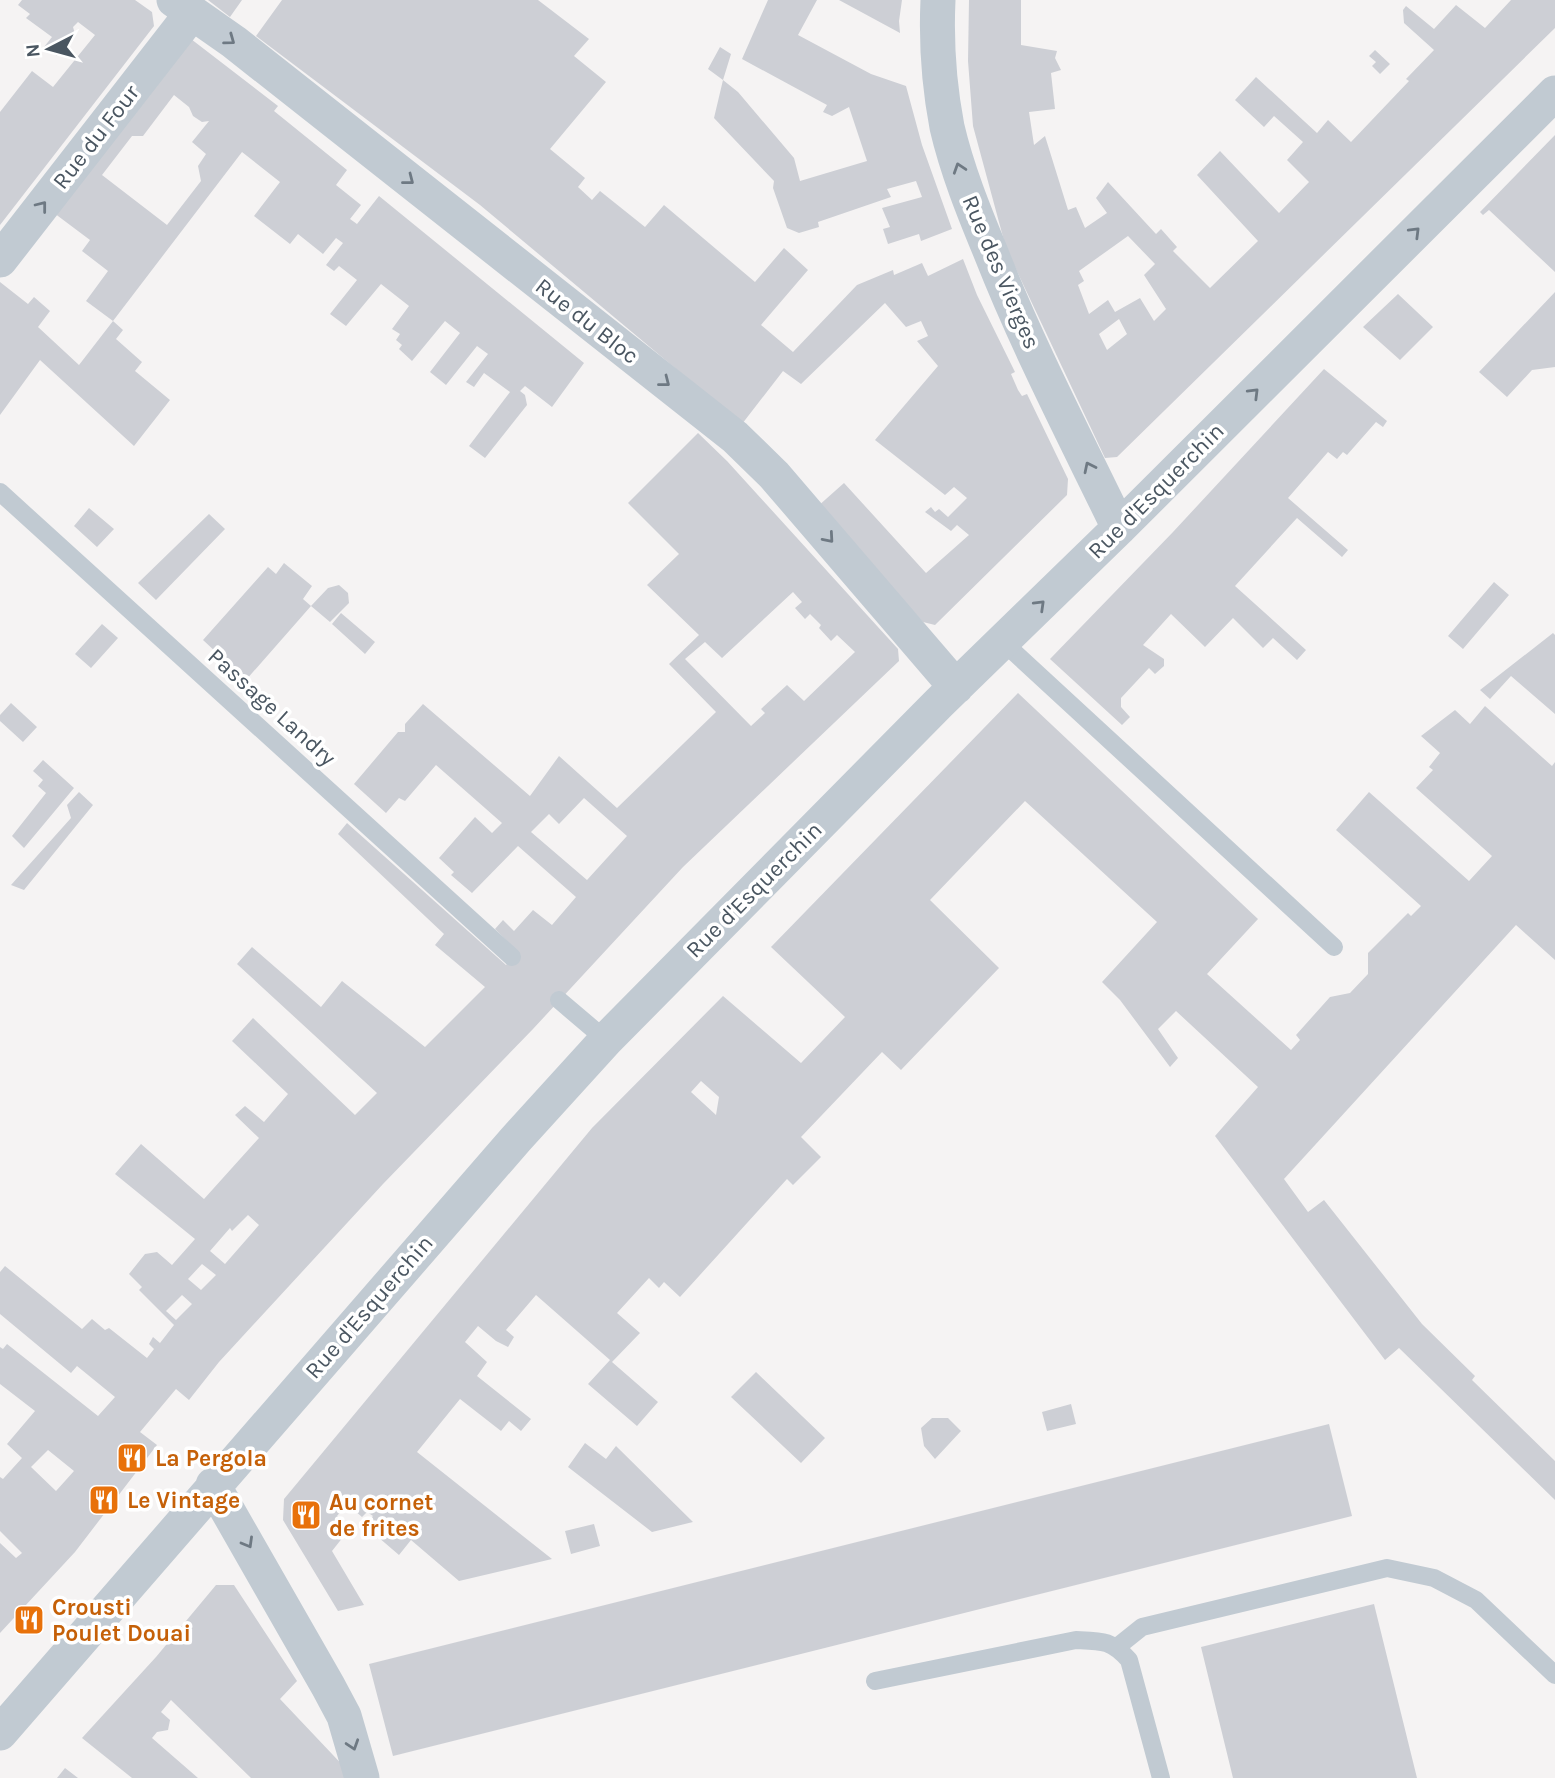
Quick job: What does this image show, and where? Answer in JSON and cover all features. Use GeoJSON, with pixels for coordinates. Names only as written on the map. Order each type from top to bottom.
{"type":"FeatureCollection","features":[{"type":"Feature","properties":{"kind":"street","name":"Rue des Vierges"},"geometry":{"type":"LineString","coordinates":[[938,0],[938,59],[942,97],[948,130],[973,209],[1007,293],[1119,528]]}},
{"type":"Feature","properties":{"kind":"street","name":"Rue du Four"},"geometry":{"type":"LineString","coordinates":[[0,260],[183,7]]}},
{"type":"Feature","properties":{"kind":"street","name":"Rue du Bloc"},"geometry":{"type":"LineString","coordinates":[[183,7],[234,42],[735,437],[774,475],[957,687]]}},
{"type":"Feature","properties":{"kind":"street","name":"Rue d'Esquerchin"},"geometry":{"type":"LineString","coordinates":[[0,1733],[516,1139],[606,1040],[1555,93]]}},
{"type":"Feature","properties":{"kind":"street"},"geometry":{"type":"LineString","coordinates":[[214,1485],[344,1716],[362,1778]]}},
{"type":"Feature","properties":{"kind":"lane","name":"Passage Landry"},"geometry":{"type":"LineString","coordinates":[[0,492],[512,957]]}},
{"type":"Feature","properties":{"kind":"lane"},"geometry":{"type":"LineString","coordinates":[[1003,642],[1334,947]]}},
{"type":"Feature","properties":{"kind":"lane"},"geometry":{"type":"LineString","coordinates":[[559,1000],[606,1040]]}},
{"type":"Feature","properties":{"kind":"lane"},"geometry":{"type":"LineString","coordinates":[[1117,1647],[1142,1627],[1387,1568],[1434,1578],[1476,1600],[1555,1675]]}},
{"type":"Feature","properties":{"kind":"lane"},"geometry":{"type":"LineString","coordinates":[[875,1681],[1076,1640],[1117,1647],[1129,1660],[1160,1778]]}},
{"type":"Feature","properties":{"kind":"building"},"geometry":{"type":"Polygon","coordinates":[[[22,0],[135,0],[152,12],[154,26],[0,225],[0,112],[32,71],[53,87],[95,35],[78,22],[73,27],[75,34],[57,56],[44,47],[52,37],[26,18],[30,14],[18,5],[22,0]]]}},
{"type":"Feature","properties":{"kind":"building"},"geometry":{"type":"Polygon","coordinates":[[[208,0],[242,0],[230,17],[208,0]]]}},
{"type":"Feature","properties":{"kind":"building"},"geometry":{"type":"Polygon","coordinates":[[[282,0],[538,0],[589,39],[574,56],[606,82],[550,149],[585,178],[578,187],[592,200],[600,191],[645,227],[664,205],[755,282],[784,248],[808,270],[761,325],[793,352],[857,285],[893,270],[894,275],[922,263],[928,276],[963,259],[977,295],[1015,372],[1011,374],[1018,390],[1022,396],[1027,394],[1068,479],[1067,495],[935,625],[923,622],[817,507],[844,483],[926,573],[969,535],[957,525],[951,531],[925,512],[931,507],[935,512],[939,509],[948,517],[967,498],[954,487],[945,495],[875,440],[938,366],[917,341],[928,336],[921,321],[906,327],[885,303],[801,384],[783,371],[742,424],[480,205],[256,36],[282,0]]]}},
{"type":"Feature","properties":{"kind":"building"},"geometry":{"type":"Polygon","coordinates":[[[768,0],[817,0],[798,35],[871,74],[906,86],[922,145],[952,229],[921,241],[919,234],[888,244],[883,229],[890,227],[882,208],[922,197],[916,181],[887,189],[891,197],[818,222],[819,227],[799,233],[787,228],[773,188],[774,181],[714,118],[723,80],[738,92],[794,158],[800,181],[867,161],[849,107],[832,116],[823,112],[827,105],[742,59],[768,0]]]}},
{"type":"Feature","properties":{"kind":"building"},"geometry":{"type":"Polygon","coordinates":[[[839,0],[902,0],[900,33],[839,0]]]}},
{"type":"Feature","properties":{"kind":"building"},"geometry":{"type":"Polygon","coordinates":[[[969,0],[1021,0],[1021,45],[1057,51],[1055,58],[1061,70],[1051,73],[1055,109],[1029,112],[1034,145],[1045,136],[1068,210],[1076,207],[1085,228],[1107,213],[1096,198],[1108,182],[1156,234],[1161,229],[1177,247],[1173,251],[1210,288],[1258,241],[1197,175],[1220,151],[1279,213],[1309,182],[1287,160],[1303,142],[1274,116],[1264,127],[1235,100],[1256,77],[1317,133],[1328,120],[1351,142],[1409,81],[1406,79],[1434,50],[1404,23],[1403,10],[1406,6],[1434,29],[1456,5],[1485,28],[1511,0],[1555,0],[1555,28],[1117,457],[1105,458],[1006,248],[973,126],[968,61],[969,0]],[[1128,236],[1079,271],[1084,281],[1078,285],[1089,314],[1108,300],[1115,312],[1140,298],[1154,321],[1166,309],[1144,275],[1155,264],[1128,236]],[[1119,319],[1099,334],[1107,350],[1127,334],[1119,319]]]}},
{"type":"Feature","properties":{"kind":"building"},"geometry":{"type":"Polygon","coordinates":[[[191,39],[278,106],[274,111],[347,170],[336,185],[361,205],[350,219],[357,224],[379,196],[584,363],[552,407],[525,386],[520,391],[525,395],[527,405],[485,458],[469,446],[510,392],[484,373],[474,387],[466,382],[488,354],[477,346],[446,385],[430,372],[460,333],[445,321],[412,361],[399,349],[402,345],[396,340],[400,334],[392,329],[409,306],[381,284],[346,326],[330,314],[357,280],[339,266],[334,271],[326,265],[343,243],[336,238],[323,254],[298,234],[290,244],[254,216],[280,182],[242,152],[113,321],[86,301],[108,271],[82,251],[90,240],[50,210],[191,39]],[[174,95],[143,136],[132,136],[102,175],[167,225],[201,181],[198,166],[206,154],[192,142],[209,121],[202,122],[193,116],[189,107],[174,95]]]}},
{"type":"Feature","properties":{"kind":"building"},"geometry":{"type":"Polygon","coordinates":[[[720,47],[731,54],[723,80],[708,69],[720,47]]]}},
{"type":"Feature","properties":{"kind":"building"},"geometry":{"type":"Polygon","coordinates":[[[1375,50],[1390,64],[1380,74],[1372,66],[1376,62],[1369,56],[1375,50]]]}},
{"type":"Feature","properties":{"kind":"building"},"geometry":{"type":"Polygon","coordinates":[[[1555,135],[1555,272],[1489,210],[1483,215],[1480,212],[1555,135]]]}},
{"type":"Feature","properties":{"kind":"building"},"geometry":{"type":"Polygon","coordinates":[[[0,282],[28,304],[34,297],[50,311],[38,327],[79,365],[113,321],[123,330],[116,339],[142,362],[135,371],[170,400],[134,446],[40,360],[0,415],[0,282]]]}},
{"type":"Feature","properties":{"kind":"building"},"geometry":{"type":"Polygon","coordinates":[[[1555,292],[1555,367],[1532,370],[1507,397],[1479,372],[1555,292]]]}},
{"type":"Feature","properties":{"kind":"building"},"geometry":{"type":"Polygon","coordinates":[[[1398,294],[1433,327],[1400,360],[1363,327],[1398,294]]]}},
{"type":"Feature","properties":{"kind":"building"},"geometry":{"type":"Polygon","coordinates":[[[1324,369],[1387,421],[1383,427],[1376,422],[1347,455],[1343,452],[1337,459],[1328,452],[1288,498],[1348,550],[1342,557],[1297,518],[1235,586],[1306,650],[1297,660],[1273,638],[1263,648],[1233,618],[1205,647],[1171,614],[1143,645],[1164,659],[1164,666],[1155,674],[1149,668],[1121,698],[1121,707],[1130,717],[1122,725],[1050,659],[1173,532],[1324,369]]]}},
{"type":"Feature","properties":{"kind":"building"},"geometry":{"type":"Polygon","coordinates":[[[698,433],[727,461],[898,649],[899,661],[683,867],[533,1029],[383,1184],[219,1362],[189,1400],[176,1389],[140,1432],[157,1445],[75,1552],[0,1633],[0,1543],[16,1558],[22,1553],[0,1531],[0,1477],[3,1479],[22,1458],[7,1444],[35,1411],[0,1384],[0,1347],[3,1349],[7,1344],[98,1416],[115,1397],[77,1366],[71,1373],[0,1314],[0,1272],[5,1266],[82,1329],[92,1319],[105,1330],[109,1328],[147,1358],[154,1349],[149,1344],[153,1337],[160,1343],[174,1325],[139,1290],[142,1287],[129,1274],[145,1254],[157,1252],[172,1265],[195,1239],[115,1174],[141,1144],[204,1199],[259,1138],[235,1115],[245,1106],[264,1122],[288,1094],[232,1041],[253,1018],[355,1115],[377,1093],[237,964],[252,947],[321,1007],[342,981],[425,1047],[485,987],[435,945],[444,934],[338,834],[347,823],[506,965],[517,951],[495,929],[503,920],[514,931],[533,910],[552,925],[576,897],[518,846],[472,893],[451,875],[454,872],[439,858],[475,817],[492,833],[502,823],[436,765],[405,801],[399,798],[386,813],[354,784],[398,732],[405,732],[405,724],[423,704],[530,796],[559,756],[617,808],[716,712],[669,664],[699,635],[647,585],[679,554],[628,503],[698,433]],[[793,592],[722,658],[705,642],[685,659],[751,726],[765,713],[761,709],[787,685],[804,701],[855,652],[837,635],[831,641],[810,614],[805,619],[795,608],[802,602],[793,592]],[[584,798],[559,824],[549,814],[531,832],[587,880],[627,836],[584,798]],[[248,1215],[232,1231],[230,1228],[210,1251],[225,1264],[259,1225],[248,1215]],[[202,1264],[188,1279],[201,1290],[216,1275],[202,1264]],[[182,1295],[166,1311],[176,1320],[192,1304],[182,1295]],[[48,1450],[31,1467],[56,1491],[74,1471],[48,1450]]]}},
{"type":"Feature","properties":{"kind":"building"},"geometry":{"type":"Polygon","coordinates":[[[89,508],[114,529],[97,547],[74,526],[89,508]]]}},
{"type":"Feature","properties":{"kind":"building"},"geometry":{"type":"Polygon","coordinates":[[[209,514],[225,529],[156,600],[138,583],[209,514]]]}},
{"type":"Feature","properties":{"kind":"building"},"geometry":{"type":"Polygon","coordinates":[[[284,563],[312,586],[303,599],[311,606],[246,680],[203,640],[268,567],[276,574],[284,563]]]}},
{"type":"Feature","properties":{"kind":"building"},"geometry":{"type":"Polygon","coordinates":[[[1494,582],[1509,595],[1463,649],[1448,636],[1494,582]]]}},
{"type":"Feature","properties":{"kind":"building"},"geometry":{"type":"Polygon","coordinates":[[[339,585],[348,593],[349,603],[330,622],[311,606],[328,588],[339,585]]]}},
{"type":"Feature","properties":{"kind":"building"},"geometry":{"type":"Polygon","coordinates":[[[341,613],[375,642],[365,654],[332,624],[341,613]]]}},
{"type":"Feature","properties":{"kind":"building"},"geometry":{"type":"Polygon","coordinates":[[[102,624],[118,638],[91,668],[75,654],[102,624]]]}},
{"type":"Feature","properties":{"kind":"building"},"geometry":{"type":"Polygon","coordinates":[[[1553,633],[1555,714],[1511,676],[1490,699],[1480,690],[1553,633]]]}},
{"type":"Feature","properties":{"kind":"building"},"geometry":{"type":"Polygon","coordinates":[[[1018,693],[1258,919],[1207,974],[1291,1050],[1300,1040],[1296,1035],[1330,997],[1350,993],[1368,974],[1368,953],[1408,913],[1411,916],[1421,906],[1336,830],[1369,792],[1469,881],[1492,856],[1416,788],[1433,770],[1429,767],[1440,753],[1421,736],[1455,710],[1470,724],[1485,706],[1552,766],[1555,762],[1555,960],[1516,925],[1284,1179],[1308,1212],[1324,1200],[1422,1324],[1475,1376],[1472,1380],[1555,1461],[1555,1500],[1399,1348],[1385,1360],[1215,1136],[1258,1087],[1176,1011],[1158,1029],[1178,1058],[1170,1067],[1120,1000],[1102,982],[1157,922],[1025,801],[930,900],[999,968],[901,1070],[882,1052],[801,1137],[821,1157],[793,1185],[787,1179],[680,1297],[664,1282],[659,1288],[649,1278],[617,1313],[640,1333],[612,1362],[658,1402],[637,1426],[588,1384],[610,1360],[536,1295],[506,1330],[514,1337],[508,1347],[478,1326],[465,1342],[487,1362],[477,1376],[531,1419],[521,1431],[509,1421],[501,1431],[460,1399],[417,1452],[552,1559],[459,1581],[411,1540],[399,1555],[364,1525],[373,1516],[367,1512],[362,1517],[347,1504],[337,1516],[351,1527],[332,1551],[364,1605],[338,1611],[283,1520],[284,1499],[592,1128],[723,996],[801,1063],[845,1017],[771,947],[1018,693]],[[701,1081],[691,1092],[716,1115],[719,1097],[701,1081]]]}},
{"type":"Feature","properties":{"kind":"building"},"geometry":{"type":"Polygon","coordinates":[[[11,703],[37,727],[23,742],[0,721],[0,715],[11,703]]]}},
{"type":"Feature","properties":{"kind":"building"},"geometry":{"type":"Polygon","coordinates":[[[43,760],[74,788],[24,848],[12,836],[46,793],[38,786],[43,780],[33,771],[43,760]]]}},
{"type":"Feature","properties":{"kind":"building"},"geometry":{"type":"Polygon","coordinates":[[[79,792],[93,805],[24,890],[11,885],[71,818],[67,805],[79,792]]]}},
{"type":"Feature","properties":{"kind":"building"},"geometry":{"type":"Polygon","coordinates":[[[756,1372],[825,1438],[801,1463],[731,1397],[756,1372]]]}},
{"type":"Feature","properties":{"kind":"building"},"geometry":{"type":"Polygon","coordinates":[[[1071,1404],[1076,1424],[1047,1431],[1042,1412],[1071,1404]]]}},
{"type":"Feature","properties":{"kind":"building"},"geometry":{"type":"Polygon","coordinates":[[[932,1418],[948,1418],[961,1431],[935,1459],[924,1446],[921,1428],[932,1418]]]}},
{"type":"Feature","properties":{"kind":"building"},"geometry":{"type":"Polygon","coordinates":[[[1329,1424],[1352,1516],[393,1756],[369,1664],[1329,1424]]]}},
{"type":"Feature","properties":{"kind":"building"},"geometry":{"type":"Polygon","coordinates":[[[585,1443],[606,1459],[616,1446],[693,1522],[652,1532],[568,1467],[585,1443]]]}},
{"type":"Feature","properties":{"kind":"building"},"geometry":{"type":"Polygon","coordinates":[[[594,1524],[600,1546],[571,1554],[565,1531],[594,1524]]]}},
{"type":"Feature","properties":{"kind":"building"},"geometry":{"type":"Polygon","coordinates":[[[216,1585],[234,1585],[297,1681],[280,1699],[350,1773],[345,1778],[251,1778],[171,1700],[161,1712],[170,1720],[168,1730],[157,1732],[152,1738],[198,1778],[132,1778],[82,1738],[156,1657],[216,1585]]]}},
{"type":"Feature","properties":{"kind":"building"},"geometry":{"type":"Polygon","coordinates":[[[1374,1604],[1417,1778],[1233,1778],[1201,1647],[1374,1604]]]}},
{"type":"Feature","properties":{"kind":"building"},"geometry":{"type":"Polygon","coordinates":[[[65,1768],[78,1778],[57,1778],[65,1768]]]}},
{"type":"Feature","properties":{"kind":"place","name":"La Pergola"},"geometry":{"type":"Point","coordinates":[132,1458]}},
{"type":"Feature","properties":{"kind":"place","name":"Le Vintage"},"geometry":{"type":"Point","coordinates":[104,1500]}},
{"type":"Feature","properties":{"kind":"place","name":"Au cornet de frites"},"geometry":{"type":"Point","coordinates":[306,1515]}},
{"type":"Feature","properties":{"kind":"place","name":"Crousti Poulet Douai"},"geometry":{"type":"Point","coordinates":[29,1620]}}]}
